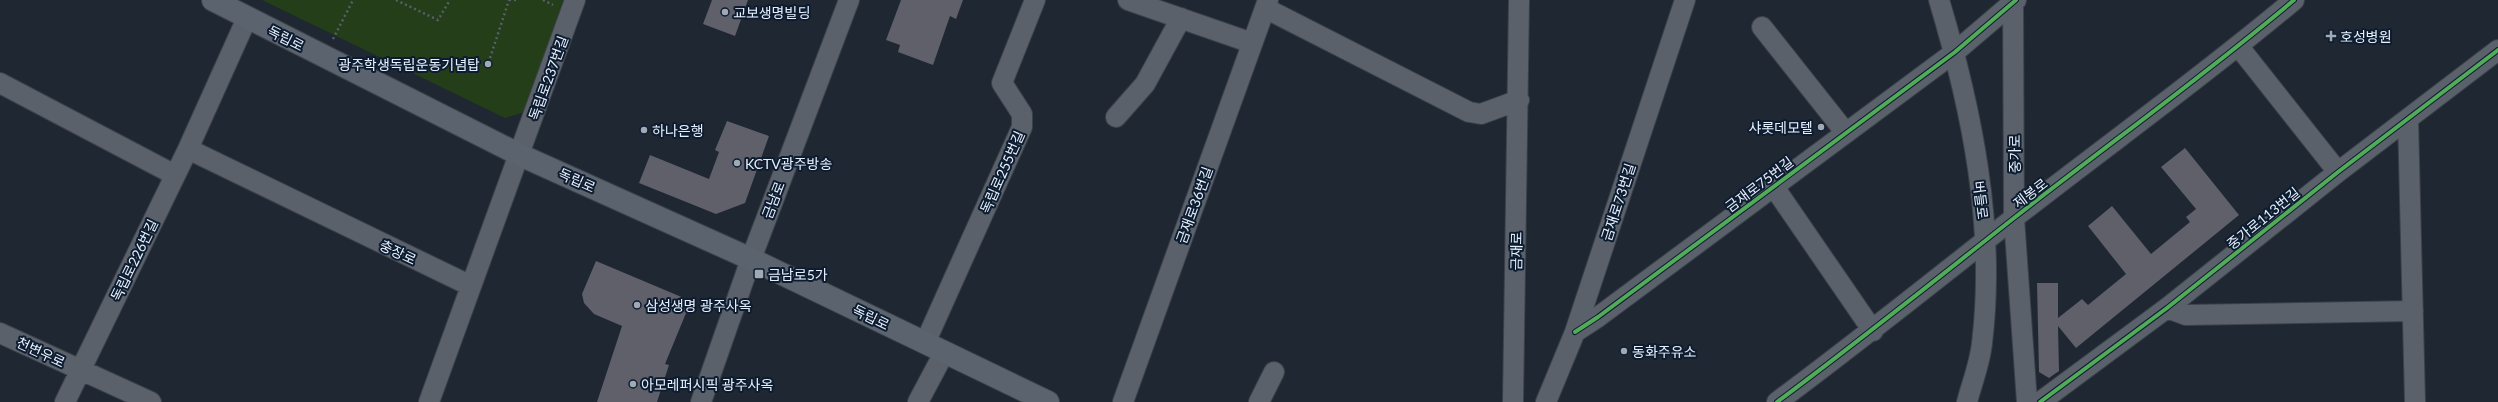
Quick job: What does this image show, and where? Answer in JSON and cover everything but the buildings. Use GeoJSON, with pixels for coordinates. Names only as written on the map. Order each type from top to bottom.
{"type":"FeatureCollection","features":[{"type":"Feature","properties":{"kind":"main road","name":"독립로"},"geometry":{"type":"LineString","coordinates":[[213,0],[520,155],[751,258],[944,353],[1048,402]]}},
{"type":"Feature","properties":{"kind":"street","name":"독립로237번길"},"geometry":{"type":"LineString","coordinates":[[520,155],[575,0]]}},
{"type":"Feature","properties":{"kind":"street","name":"금남로"},"geometry":{"type":"LineString","coordinates":[[701,402],[751,258],[849,0]]}},
{"type":"Feature","properties":{"kind":"street","name":"독립로255번길"},"geometry":{"type":"LineString","coordinates":[[925,343],[1022,127],[1022,114],[1002,83],[1035,0]]}},
{"type":"Feature","properties":{"kind":"street"},"geometry":{"type":"LineString","coordinates":[[1128,0],[1252,43]]}},
{"type":"Feature","properties":{"kind":"street","name":"금재로"},"geometry":{"type":"LineString","coordinates":[[1513,402],[1520,0]]}},
{"type":"Feature","properties":{"kind":"street","name":"금재로73번길"},"geometry":{"type":"LineString","coordinates":[[1546,402],[1575,332],[1685,0]]}},
{"type":"Feature","properties":{"kind":"street","name":"버들로"},"geometry":{"type":"LineString","coordinates":[[1939,0],[1955,52],[1974,146],[1986,240],[1982,345],[1967,402]]}},
{"type":"Feature","properties":{"kind":"street","name":"제봉로"},"geometry":{"type":"LineString","coordinates":[[1777,402],[1873,331],[2014,218],[2239,47],[2294,0]]}},
{"type":"Feature","properties":{"kind":"street","name":"금재로75번길"},"geometry":{"type":"LineString","coordinates":[[1575,332],[1598,317],[1955,52],[2014,1]]}},
{"type":"Feature","properties":{"kind":"street","name":"중가로"},"geometry":{"type":"LineString","coordinates":[[2014,1],[2014,218],[2027,402]]}},
{"type":"Feature","properties":{"kind":"street","name":"금재로36번길"},"geometry":{"type":"LineString","coordinates":[[1123,402],[1266,4],[1469,112],[1481,114],[1519,100]]}},
{"type":"Feature","properties":{"kind":"street","name":"독립로226번길"},"geometry":{"type":"LineString","coordinates":[[65,402],[176,175],[247,18]]}},
{"type":"Feature","properties":{"kind":"street"},"geometry":{"type":"LineString","coordinates":[[1116,117],[1145,84],[1181,18]]}},
{"type":"Feature","properties":{"kind":"street"},"geometry":{"type":"LineString","coordinates":[[1762,27],[1846,133]]}},
{"type":"Feature","properties":{"kind":"street"},"geometry":{"type":"LineString","coordinates":[[2239,47],[2338,172]]}},
{"type":"Feature","properties":{"kind":"street","name":"중가로113번길"},"geometry":{"type":"LineString","coordinates":[[2040,402],[2168,308],[2338,172],[2498,50]]}},
{"type":"Feature","properties":{"kind":"street"},"geometry":{"type":"LineString","coordinates":[[0,83],[176,175]]}},
{"type":"Feature","properties":{"kind":"street"},"geometry":{"type":"LineString","coordinates":[[2408,119],[2415,402]]}},
{"type":"Feature","properties":{"kind":"street","name":"충장로"},"geometry":{"type":"LineString","coordinates":[[188,149],[326,218],[471,286]]}},
{"type":"Feature","properties":{"kind":"street"},"geometry":{"type":"LineString","coordinates":[[428,402],[520,155]]}},
{"type":"Feature","properties":{"kind":"street"},"geometry":{"type":"LineString","coordinates":[[1774,187],[1873,331]]}},
{"type":"Feature","properties":{"kind":"street"},"geometry":{"type":"LineString","coordinates":[[2168,308],[2186,315],[2413,311]]}},
{"type":"Feature","properties":{"kind":"street","name":"천변우로"},"geometry":{"type":"LineString","coordinates":[[0,333],[81,371]]}},
{"type":"Feature","properties":{"kind":"street"},"geometry":{"type":"LineString","coordinates":[[918,402],[944,353]]}},
{"type":"Feature","properties":{"kind":"street"},"geometry":{"type":"LineString","coordinates":[[81,371],[150,402]]}},
{"type":"Feature","properties":{"kind":"street"},"geometry":{"type":"LineString","coordinates":[[1259,402],[1274,372]]}},
{"type":"Feature","properties":{"kind":"path"},"geometry":{"type":"LineString","coordinates":[[325,57],[353,0]]}},
{"type":"Feature","properties":{"kind":"path"},"geometry":{"type":"LineString","coordinates":[[396,0],[438,20],[450,0]]}},
{"type":"Feature","properties":{"kind":"path"},"geometry":{"type":"LineString","coordinates":[[490,58],[509,0],[516,0]]}},
{"type":"Feature","properties":{"kind":"green space"},"geometry":{"type":"Polygon","coordinates":[[[262,0],[563,0],[536,91],[525,112],[505,118],[262,0]]]}},
{"type":"Feature","properties":{"kind":"cycle path"},"geometry":{"type":"LineString","coordinates":[[1575,332],[1598,317],[1955,52],[2016,0]]}},
{"type":"Feature","properties":{"kind":"cycle path"},"geometry":{"type":"LineString","coordinates":[[1777,402],[2190,83],[2294,0]]}},
{"type":"Feature","properties":{"kind":"cycle path"},"geometry":{"type":"LineString","coordinates":[[2040,402],[2167,308],[2338,172],[2498,50]]}},
{"type":"Feature","properties":{"kind":"place","name":"교보생명빌딩"},"geometry":{"type":"Point","coordinates":[725,12]}},
{"type":"Feature","properties":{"kind":"place","name":"호성병원"},"geometry":{"type":"Point","coordinates":[2331,36]}},
{"type":"Feature","properties":{"kind":"place","name":"광주학생독립운동기념탑"},"geometry":{"type":"Point","coordinates":[488,64]}},
{"type":"Feature","properties":{"kind":"place","name":"샤롯데모텔"},"geometry":{"type":"Point","coordinates":[1821,127]}},
{"type":"Feature","properties":{"kind":"place","name":"하나은행"},"geometry":{"type":"Point","coordinates":[644,130]}},
{"type":"Feature","properties":{"kind":"place","name":"KCTV광주방송"},"geometry":{"type":"Point","coordinates":[737,163]}},
{"type":"Feature","properties":{"kind":"place","name":"금남로5가"},"geometry":{"type":"Point","coordinates":[759,274]}},
{"type":"Feature","properties":{"kind":"place","name":"삼성생명 광주사옥"},"geometry":{"type":"Point","coordinates":[637,305]}},
{"type":"Feature","properties":{"kind":"place","name":"동화주유소"},"geometry":{"type":"Point","coordinates":[1624,351]}},
{"type":"Feature","properties":{"kind":"place","name":"아모레퍼시픽 광주사옥"},"geometry":{"type":"Point","coordinates":[633,384]}}]}
